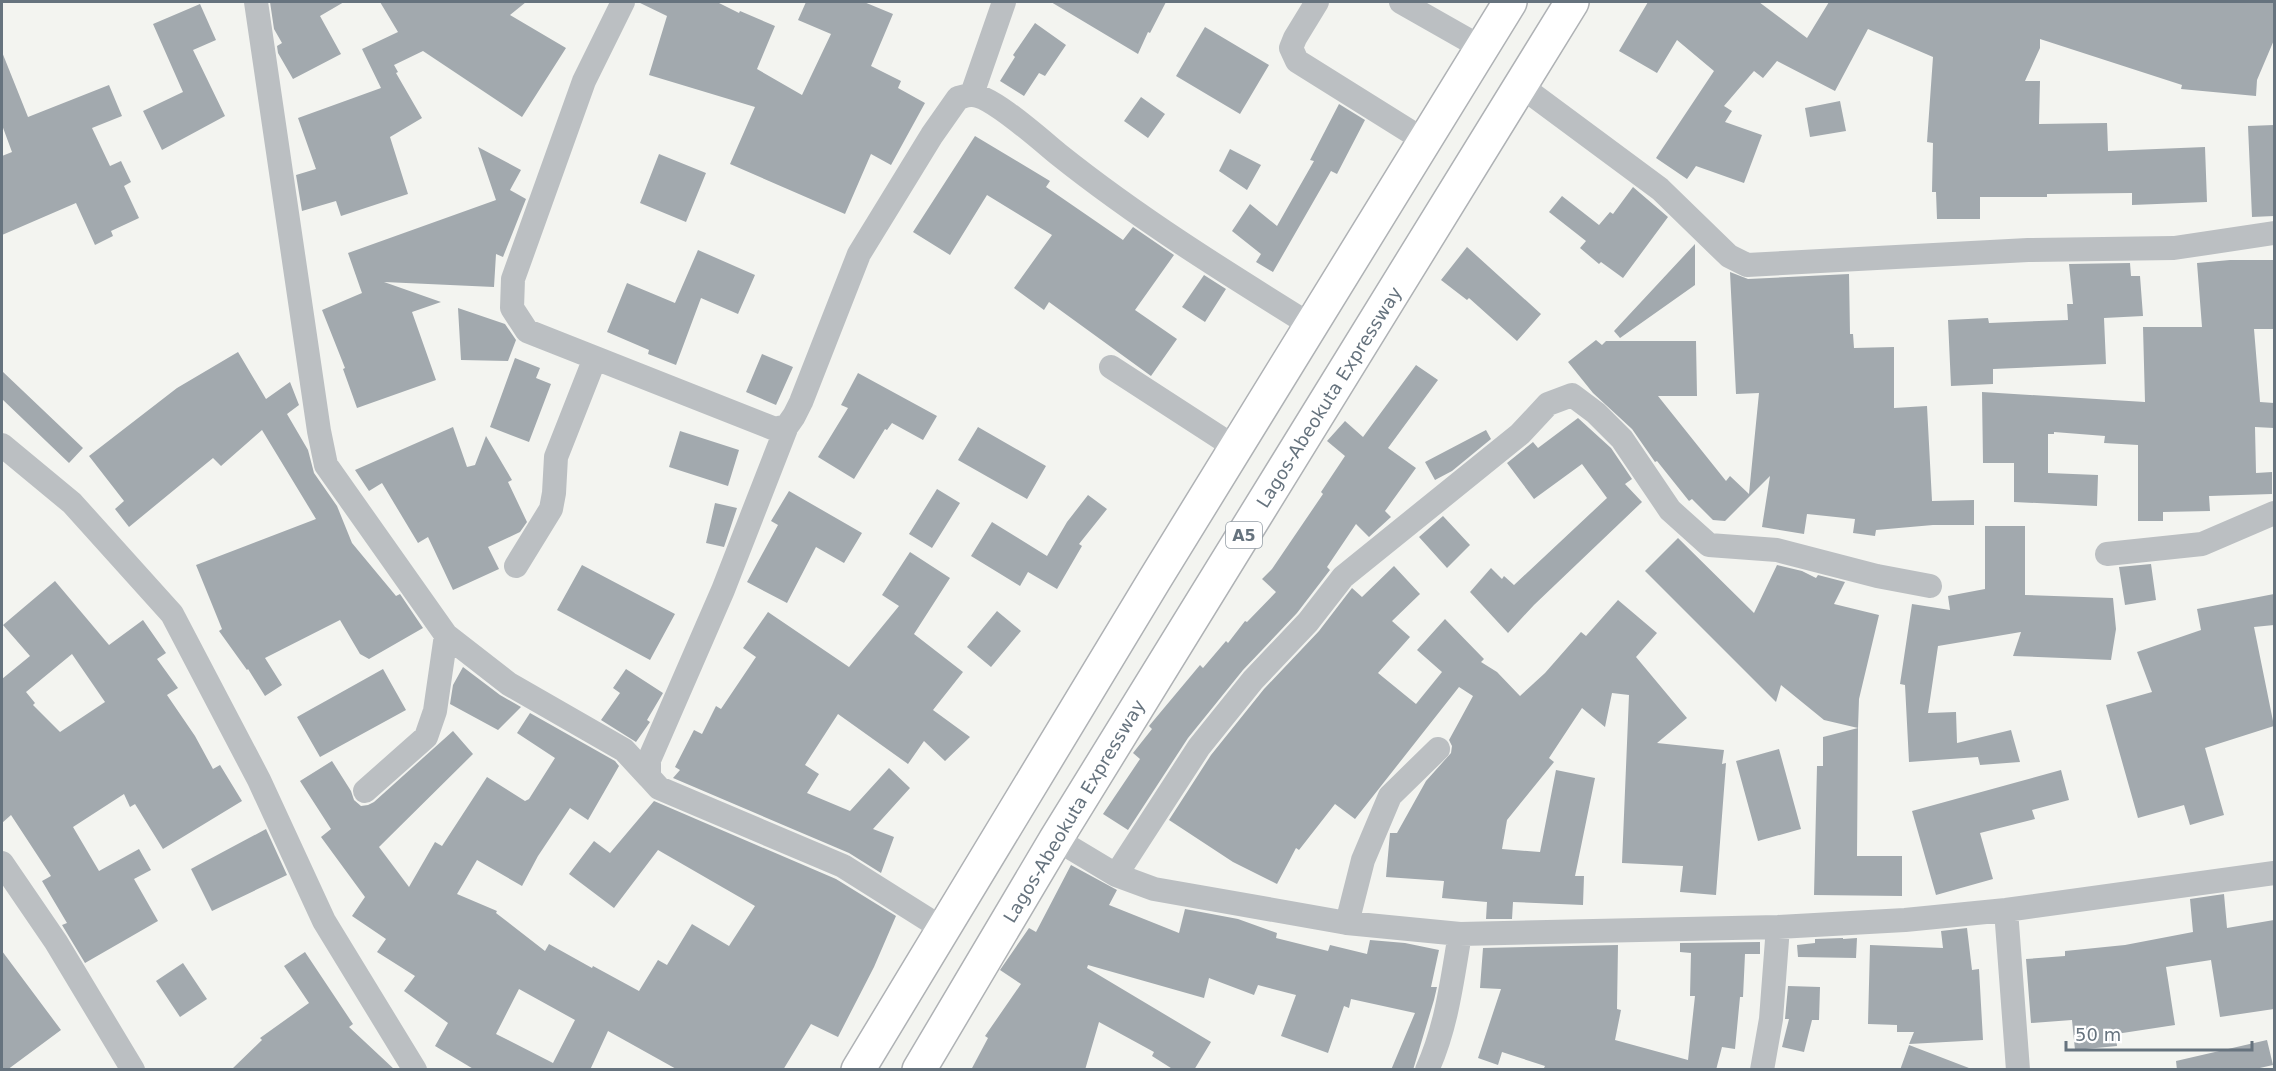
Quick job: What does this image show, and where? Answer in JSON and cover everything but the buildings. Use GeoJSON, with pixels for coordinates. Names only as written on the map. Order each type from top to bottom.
{"type":"FeatureCollection","features":[{"type":"Feature","properties":{"kind":"highway"},"geometry":{"type":"LineString","coordinates":[[858,1070],[1510,2]]}},
{"type":"Feature","properties":{"kind":"highway","name":"Lagos-Abeokuta Expressway"},"geometry":{"type":"LineString","coordinates":[[919,1070],[1056,839],[1572,2]]}},
{"type":"Feature","properties":{"kind":"street"},"geometry":{"type":"LineString","coordinates":[[256,2],[302,319],[326,465],[446,635],[509,684],[624,750],[659,788],[843,866],[943,929]]}},
{"type":"Feature","properties":{"kind":"street"},"geometry":{"type":"LineString","coordinates":[[624,2],[584,81],[513,279],[512,308],[527,330],[775,429],[787,426]]}},
{"type":"Feature","properties":{"kind":"street"},"geometry":{"type":"LineString","coordinates":[[972,94],[1004,2]]}},
{"type":"Feature","properties":{"kind":"street"},"geometry":{"type":"LineString","coordinates":[[1317,2],[1294,38],[1291,48],[1297,61],[1425,141]]}},
{"type":"Feature","properties":{"kind":"street"},"geometry":{"type":"LineString","coordinates":[[1401,2],[1482,48]]}},
{"type":"Feature","properties":{"kind":"street"},"geometry":{"type":"LineString","coordinates":[[1521,86],[1660,189],[1729,256],[1747,265],[2028,250],[2174,248],[2274,233]]}},
{"type":"Feature","properties":{"kind":"street"},"geometry":{"type":"LineString","coordinates":[[649,777],[649,760],[723,590],[787,426],[801,402],[859,254],[932,135],[958,98],[972,94],[986,99],[1016,120],[1109,195],[1312,326]]}},
{"type":"Feature","properties":{"kind":"street"},"geometry":{"type":"LineString","coordinates":[[516,566],[551,509],[556,457],[595,358]]}},
{"type":"Feature","properties":{"kind":"street"},"geometry":{"type":"LineString","coordinates":[[1111,367],[1236,448]]}},
{"type":"Feature","properties":{"kind":"street"},"geometry":{"type":"LineString","coordinates":[[1116,875],[1199,747],[1253,680],[1308,622],[1343,577],[1520,434],[1548,404],[1572,395],[1596,413],[1622,439],[1670,510],[1709,544],[1777,550],[1877,576],[1930,586]]}},
{"type":"Feature","properties":{"kind":"street"},"geometry":{"type":"LineString","coordinates":[[2,445],[72,503],[172,614],[259,780],[324,921],[415,1070]]}},
{"type":"Feature","properties":{"kind":"street"},"geometry":{"type":"LineString","coordinates":[[2107,554],[2202,544],[2274,513]]}},
{"type":"Feature","properties":{"kind":"street"},"geometry":{"type":"LineString","coordinates":[[365,792],[426,736],[435,711],[446,635]]}},
{"type":"Feature","properties":{"kind":"street"},"geometry":{"type":"LineString","coordinates":[[1347,923],[1363,860],[1390,796],[1438,749]]}},
{"type":"Feature","properties":{"kind":"street"},"geometry":{"type":"LineString","coordinates":[[1056,839],[1116,875],[1154,889],[1347,923],[1460,934],[1778,927],[1905,920],[2006,910],[2274,873]]}},
{"type":"Feature","properties":{"kind":"street"},"geometry":{"type":"LineString","coordinates":[[2,863],[56,942],[133,1070]]}},
{"type":"Feature","properties":{"kind":"street"},"geometry":{"type":"LineString","coordinates":[[2006,910],[2018,1070]]}},
{"type":"Feature","properties":{"kind":"street"},"geometry":{"type":"LineString","coordinates":[[1762,1070],[1771,1019],[1778,927]]}},
{"type":"Feature","properties":{"kind":"street"},"geometry":{"type":"LineString","coordinates":[[1427,1070],[1436,1050],[1445,1019],[1460,934]]}}]}
